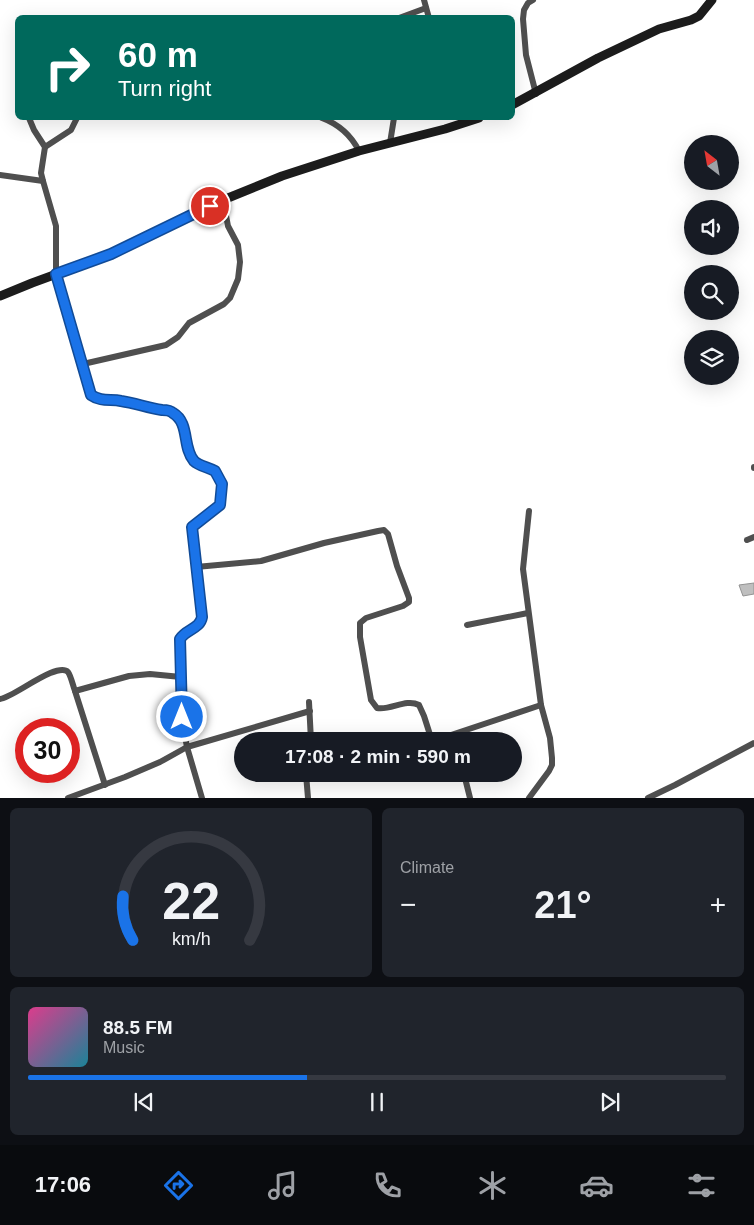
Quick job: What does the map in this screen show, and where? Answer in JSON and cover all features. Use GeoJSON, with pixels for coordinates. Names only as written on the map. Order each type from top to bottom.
{"type":"FeatureCollection","features":[{"type":"Feature","properties":{"kind":"street"},"geometry":{"type":"LineString","coordinates":[[424,0],[428,15]]}},
{"type":"Feature","properties":{"kind":"street"},"geometry":{"type":"LineString","coordinates":[[534,0],[528,3],[524,10],[523,19],[526,55],[536,94]]}},
{"type":"Feature","properties":{"kind":"street"},"geometry":{"type":"LineString","coordinates":[[515,104],[598,58],[659,30],[699,16],[712,0]]}},
{"type":"Feature","properties":{"kind":"street"},"geometry":{"type":"LineString","coordinates":[[407,15],[426,8]]}},
{"type":"Feature","properties":{"kind":"street"},"geometry":{"type":"LineString","coordinates":[[30,120],[45,146],[41,173],[56,226],[56,274],[91,395],[97,399],[120,401],[147,408],[171,411],[178,416],[184,427],[188,446],[194,461],[215,471],[222,484],[220,505],[192,527],[202,617],[201,623],[183,634],[180,639],[183,726],[202,798]]}},
{"type":"Feature","properties":{"kind":"street"},"geometry":{"type":"LineString","coordinates":[[45,146],[71,130],[76,120]]}},
{"type":"Feature","properties":{"kind":"street"},"geometry":{"type":"LineString","coordinates":[[328,120],[333,122],[347,134],[355,142],[359,151]]}},
{"type":"Feature","properties":{"kind":"street"},"geometry":{"type":"LineString","coordinates":[[390,143],[394,120]]}},
{"type":"Feature","properties":{"kind":"street"},"geometry":{"type":"LineString","coordinates":[[0,296],[111,254],[223,200],[282,176],[359,151],[473,120]]}},
{"type":"Feature","properties":{"kind":"street"},"geometry":{"type":"LineString","coordinates":[[0,175],[43,181]]}},
{"type":"Feature","properties":{"kind":"street"},"geometry":{"type":"LineString","coordinates":[[83,364],[166,345],[178,337],[189,323],[224,304],[230,298],[238,279],[240,262],[238,245],[228,226],[223,200]]}},
{"type":"Feature","properties":{"kind":"street"},"geometry":{"type":"LineString","coordinates":[[528,511],[523,570],[541,706],[550,738],[552,765],[528,798]]}},
{"type":"Feature","properties":{"kind":"street"},"geometry":{"type":"LineString","coordinates":[[196,567],[261,561],[339,539],[386,531],[410,598],[409,602],[404,606],[366,618],[360,623],[360,637],[371,700],[377,708],[382,710],[409,702],[418,705],[429,732]]}},
{"type":"Feature","properties":{"kind":"street"},"geometry":{"type":"LineString","coordinates":[[467,625],[528,613]]}},
{"type":"Feature","properties":{"kind":"street"},"geometry":{"type":"LineString","coordinates":[[0,699],[11,695],[35,680],[58,671],[64,670],[68,672],[105,785]]}},
{"type":"Feature","properties":{"kind":"street"},"geometry":{"type":"LineString","coordinates":[[75,691],[130,676],[150,674],[181,677]]}},
{"type":"Feature","properties":{"kind":"street"},"geometry":{"type":"LineString","coordinates":[[309,702],[311,732]]}},
{"type":"Feature","properties":{"kind":"street"},"geometry":{"type":"LineString","coordinates":[[470,732],[541,706]]}},
{"type":"Feature","properties":{"kind":"street"},"geometry":{"type":"LineString","coordinates":[[68,798],[160,762],[187,747],[310,710]]}},
{"type":"Feature","properties":{"kind":"street"},"geometry":{"type":"LineString","coordinates":[[648,798],[754,743]]}},
{"type":"Feature","properties":{"kind":"street"},"geometry":{"type":"LineString","coordinates":[[307,782],[308,798]]}},
{"type":"Feature","properties":{"kind":"street"},"geometry":{"type":"LineString","coordinates":[[466,782],[470,798]]}},
{"type":"Feature","properties":{"kind":"building"},"geometry":{"type":"Polygon","coordinates":[[[754,583],[754,594],[743,596],[739,585],[754,583]]]}},
{"type":"Feature","properties":{"kind":"route"},"geometry":{"type":"LineString","coordinates":[[182,717],[180,639],[183,634],[198,626],[201,623],[202,617],[192,527],[220,505],[222,501],[222,484],[215,471],[194,461],[188,446],[184,427],[178,416],[171,411],[147,408],[120,401],[97,399],[91,395],[56,274],[111,254],[210,206]]}}]}
